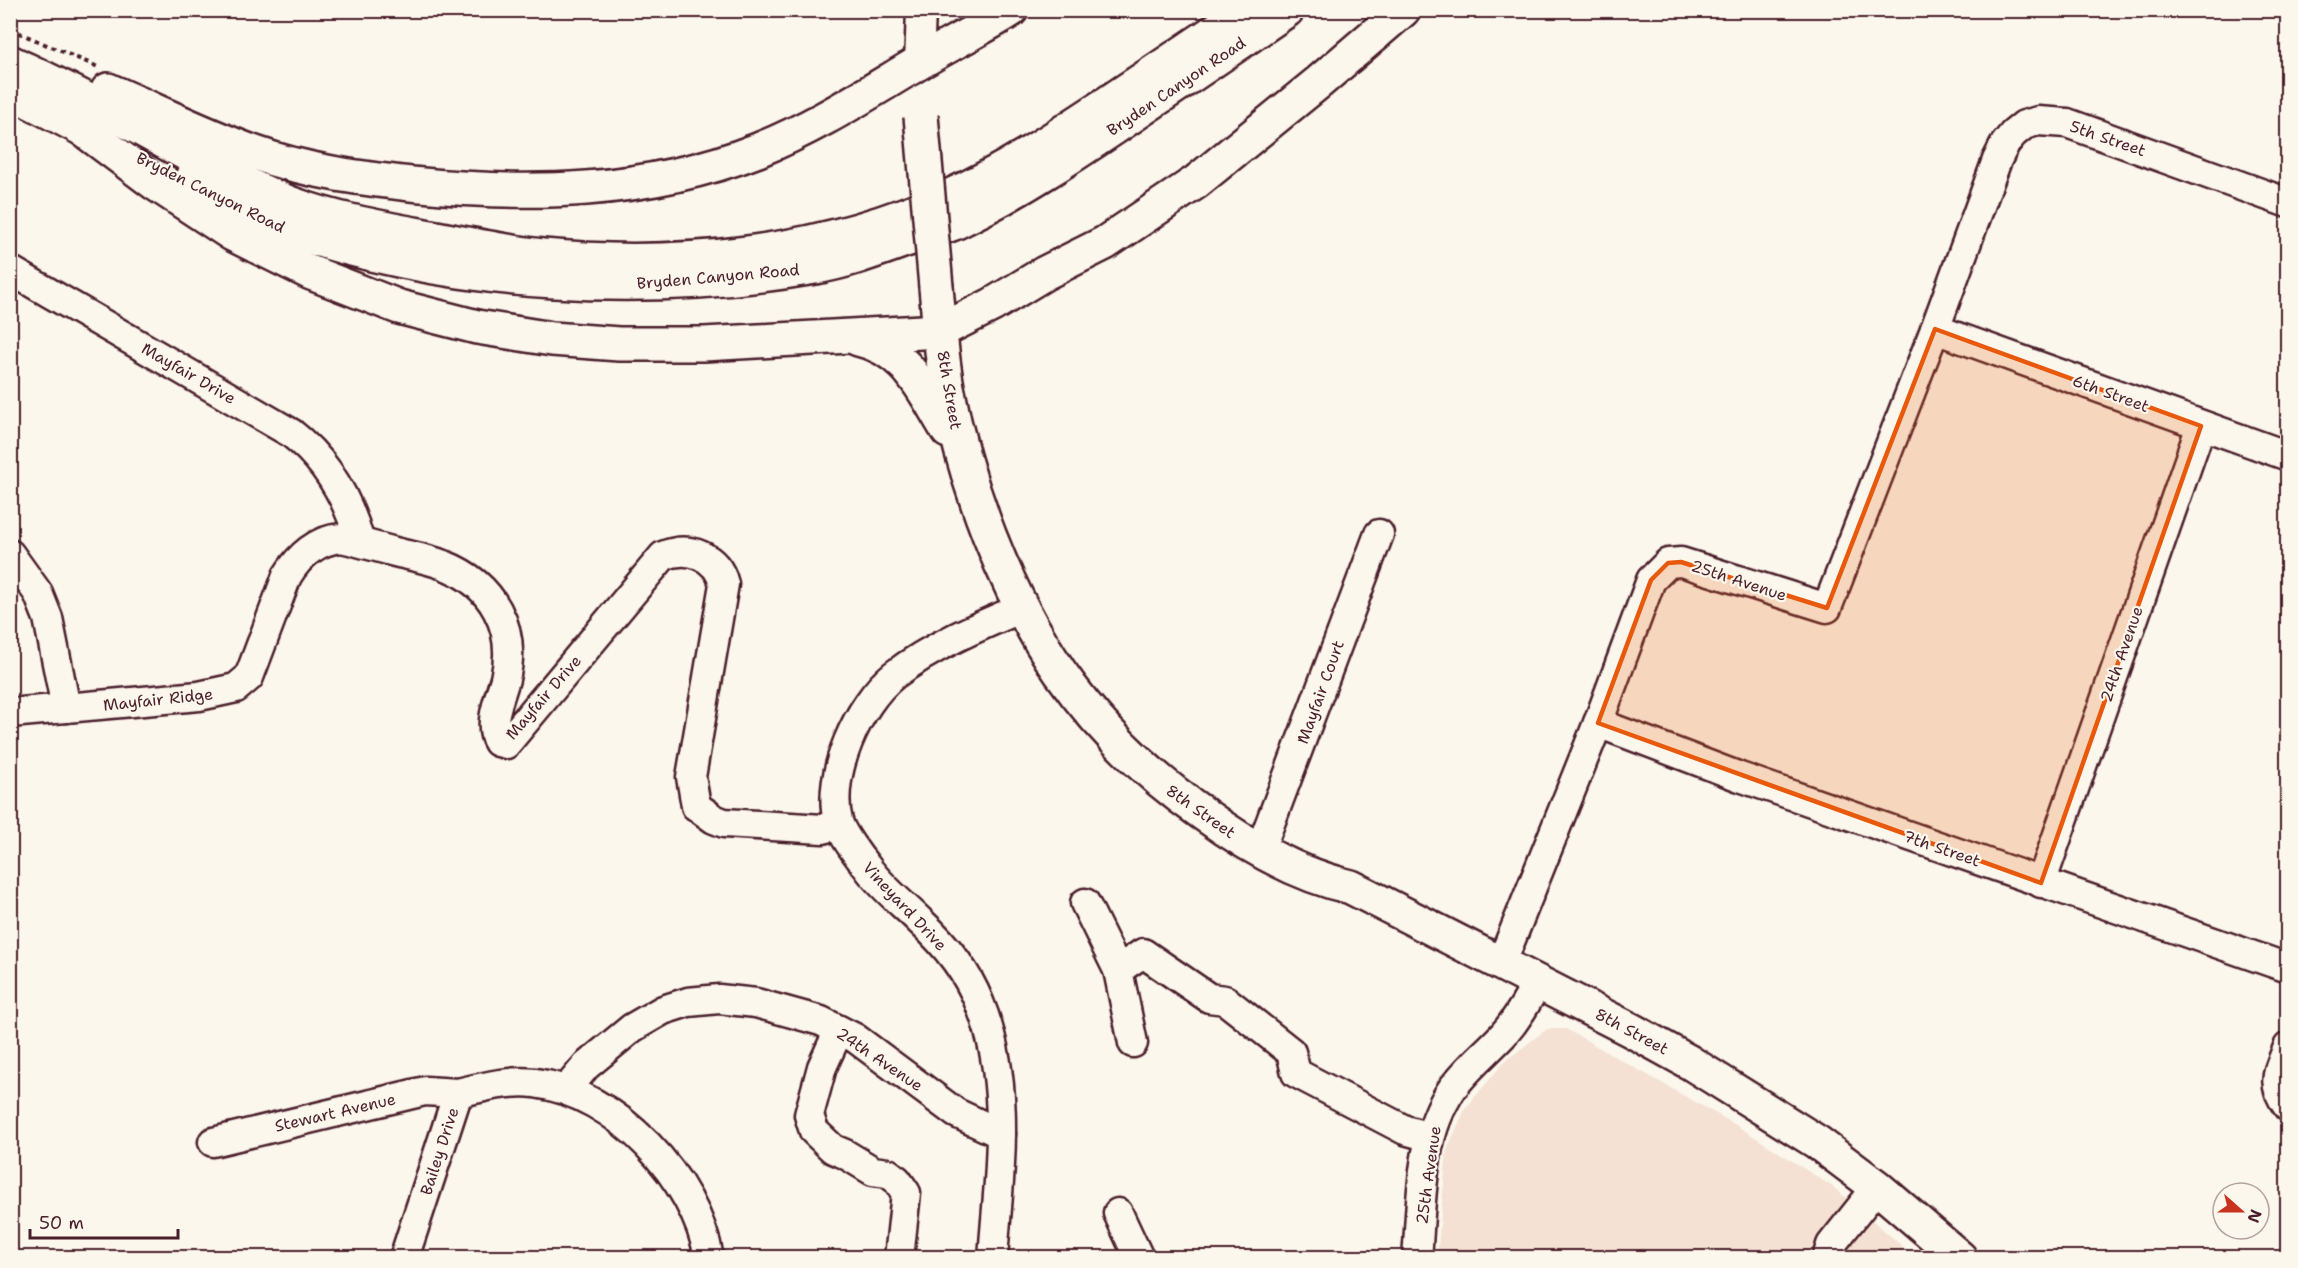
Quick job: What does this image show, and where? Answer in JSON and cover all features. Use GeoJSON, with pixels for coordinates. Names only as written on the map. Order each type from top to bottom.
{"type":"FeatureCollection","features":[{"type":"Feature","properties":{"kind":"main road"},"geometry":{"type":"LineString","coordinates":[[10,56],[76,75],[245,149],[314,170],[371,180],[473,190],[553,190],[637,184],[706,167],[758,150],[809,127],[874,92],[1011,10]]}},
{"type":"Feature","properties":{"kind":"main road","name":"Bryden Canyon Road"},"geometry":{"type":"LineString","coordinates":[[10,62],[90,101],[240,182],[296,205],[337,218],[358,224],[540,255],[616,260],[682,260],[749,253],[811,242],[882,223],[950,196],[1000,170],[1064,132],[1246,10]]}},
{"type":"Feature","properties":{"kind":"main road","name":"Bryden Canyon Road"},"geometry":{"type":"LineString","coordinates":[[10,92],[229,204],[287,230],[350,249],[449,268],[538,281],[616,284],[683,282],[817,267],[886,247],[953,223],[1011,193],[1079,151],[1287,10]]}},
{"type":"Feature","properties":{"kind":"main road"},"geometry":{"type":"LineString","coordinates":[[84,130],[156,184],[232,234],[309,272],[399,307],[477,327],[552,339],[619,344],[704,344],[940,331],[1105,243],[1196,182],[1319,82],[1402,10]]}},
{"type":"Feature","properties":{"kind":"main road","name":"8th Street"},"geometry":{"type":"LineString","coordinates":[[918,64],[946,386],[965,460],[998,557],[1022,608],[1060,672],[1100,722],[1139,762],[1187,803],[1222,827],[1260,850],[1320,880],[1351,887],[1689,1062],[1816,1142],[1877,1187],[1960,1257]]}},
{"type":"Feature","properties":{"kind":"main road"},"geometry":{"type":"LineString","coordinates":[[844,337],[875,343],[907,365],[965,460]]}},
{"type":"Feature","properties":{"kind":"street","name":"8th Street"},"geometry":{"type":"LineString","coordinates":[[918,64],[921,10]]}},
{"type":"Feature","properties":{"kind":"street","name":"5th Street"},"geometry":{"type":"LineString","coordinates":[[1952,284],[1997,160],[2005,144],[2024,125],[2038,121],[2067,123],[2288,203]]}},
{"type":"Feature","properties":{"kind":"street","name":"Mayfair Drive"},"geometry":{"type":"LineString","coordinates":[[10,270],[291,432],[316,456],[336,482],[353,517],[360,542],[443,564],[459,572],[476,585],[503,617],[509,656],[496,713],[495,736],[498,742],[506,744],[663,556],[675,551],[704,556],[721,573],[724,584],[691,777],[696,806],[724,823],[823,829],[838,823]]}},
{"type":"Feature","properties":{"kind":"street","name":"25th Avenue"},"geometry":{"type":"LineString","coordinates":[[1501,964],[1598,723],[1651,580],[1668,563],[1681,562],[1827,608],[1952,284]]}},
{"type":"Feature","properties":{"kind":"street","name":"6th Street"},"geometry":{"type":"LineString","coordinates":[[1935,329],[2288,456]]}},
{"type":"Feature","properties":{"kind":"street","name":"24th Avenue"},"geometry":{"type":"LineString","coordinates":[[2041,883],[2201,426]]}},
{"type":"Feature","properties":{"kind":"street","name":"Mayfair Court"},"geometry":{"type":"LineString","coordinates":[[1260,850],[1379,534]]}},
{"type":"Feature","properties":{"kind":"street","name":"Mayfair Ridge"},"geometry":{"type":"LineString","coordinates":[[10,713],[199,696],[236,688],[249,677],[287,576],[293,566],[301,557],[330,539],[341,538],[360,542]]}},
{"type":"Feature","properties":{"kind":"street"},"geometry":{"type":"LineString","coordinates":[[10,554],[38,593],[48,618],[66,708]]}},
{"type":"Feature","properties":{"kind":"street","name":"Vineyard Drive"},"geometry":{"type":"LineString","coordinates":[[993,1257],[1001,1134],[997,1059],[979,1002],[965,973],[935,936],[886,890],[867,868],[838,823],[836,797],[838,774],[850,738],[875,693],[893,676],[918,659],[980,626],[1022,608]]}},
{"type":"Feature","properties":{"kind":"street","name":"7th Street"},"geometry":{"type":"LineString","coordinates":[[1598,723],[1740,777],[2288,968]]}},
{"type":"Feature","properties":{"kind":"street"},"geometry":{"type":"LineString","coordinates":[[1085,903],[1118,970],[1133,1043]]}},
{"type":"Feature","properties":{"kind":"street"},"geometry":{"type":"LineString","coordinates":[[1118,970],[1143,953],[1209,998],[1225,1000],[1254,1022],[1291,1052],[1296,1073],[1405,1130],[1430,1137]]}},
{"type":"Feature","properties":{"kind":"street","name":"25th Avenue"},"geometry":{"type":"LineString","coordinates":[[1417,1257],[1430,1137],[1437,1117],[1451,1090],[1473,1063],[1509,1027],[1522,1010],[1537,983]]}},
{"type":"Feature","properties":{"kind":"street","name":"24th Avenue"},"geometry":{"type":"LineString","coordinates":[[566,1090],[586,1066],[632,1028],[663,1010],[688,1002],[719,999],[756,1003],[822,1021],[855,1038],[956,1113],[1001,1134]]}},
{"type":"Feature","properties":{"kind":"street"},"geometry":{"type":"LineString","coordinates":[[839,1030],[822,1067],[809,1115],[814,1131],[832,1149],[873,1171],[888,1173],[897,1179],[906,1193],[899,1257]]}},
{"type":"Feature","properties":{"kind":"street"},"geometry":{"type":"LineString","coordinates":[[2284,1102],[2277,1089],[2276,1077],[2288,1047]]}},
{"type":"Feature","properties":{"kind":"street","name":"Bailey Drive"},"geometry":{"type":"LineString","coordinates":[[404,1257],[458,1093],[512,1082],[532,1082],[566,1090],[606,1111],[644,1140],[671,1170],[705,1235],[709,1257]]}},
{"type":"Feature","properties":{"kind":"street","name":"Stewart Avenue"},"geometry":{"type":"LineString","coordinates":[[213,1142],[425,1091],[458,1093]]}},
{"type":"Feature","properties":{"kind":"street"},"geometry":{"type":"LineString","coordinates":[[1827,1257],[1831,1245],[1877,1187]]}},
{"type":"Feature","properties":{"kind":"street"},"geometry":{"type":"LineString","coordinates":[[1118,1213],[1139,1257]]}},
{"type":"Feature","properties":{"kind":"path"},"geometry":{"type":"LineString","coordinates":[[10,29],[106,71]]}},
{"type":"Feature","properties":{"kind":"highlighted area"},"geometry":{"type":"Polygon","coordinates":[[[1935,329],[2201,426],[2041,883],[1598,723],[1651,580],[1668,563],[1681,562],[1827,608],[1935,329]]]}},
{"type":"Feature","properties":{"kind":"shaded area"},"geometry":{"type":"Polygon","coordinates":[[[1547,1029],[1566,1029],[1736,1125],[1833,1187],[1915,1257],[1437,1258],[1447,1150],[1465,1109],[1505,1061],[1547,1029]]]}}]}
